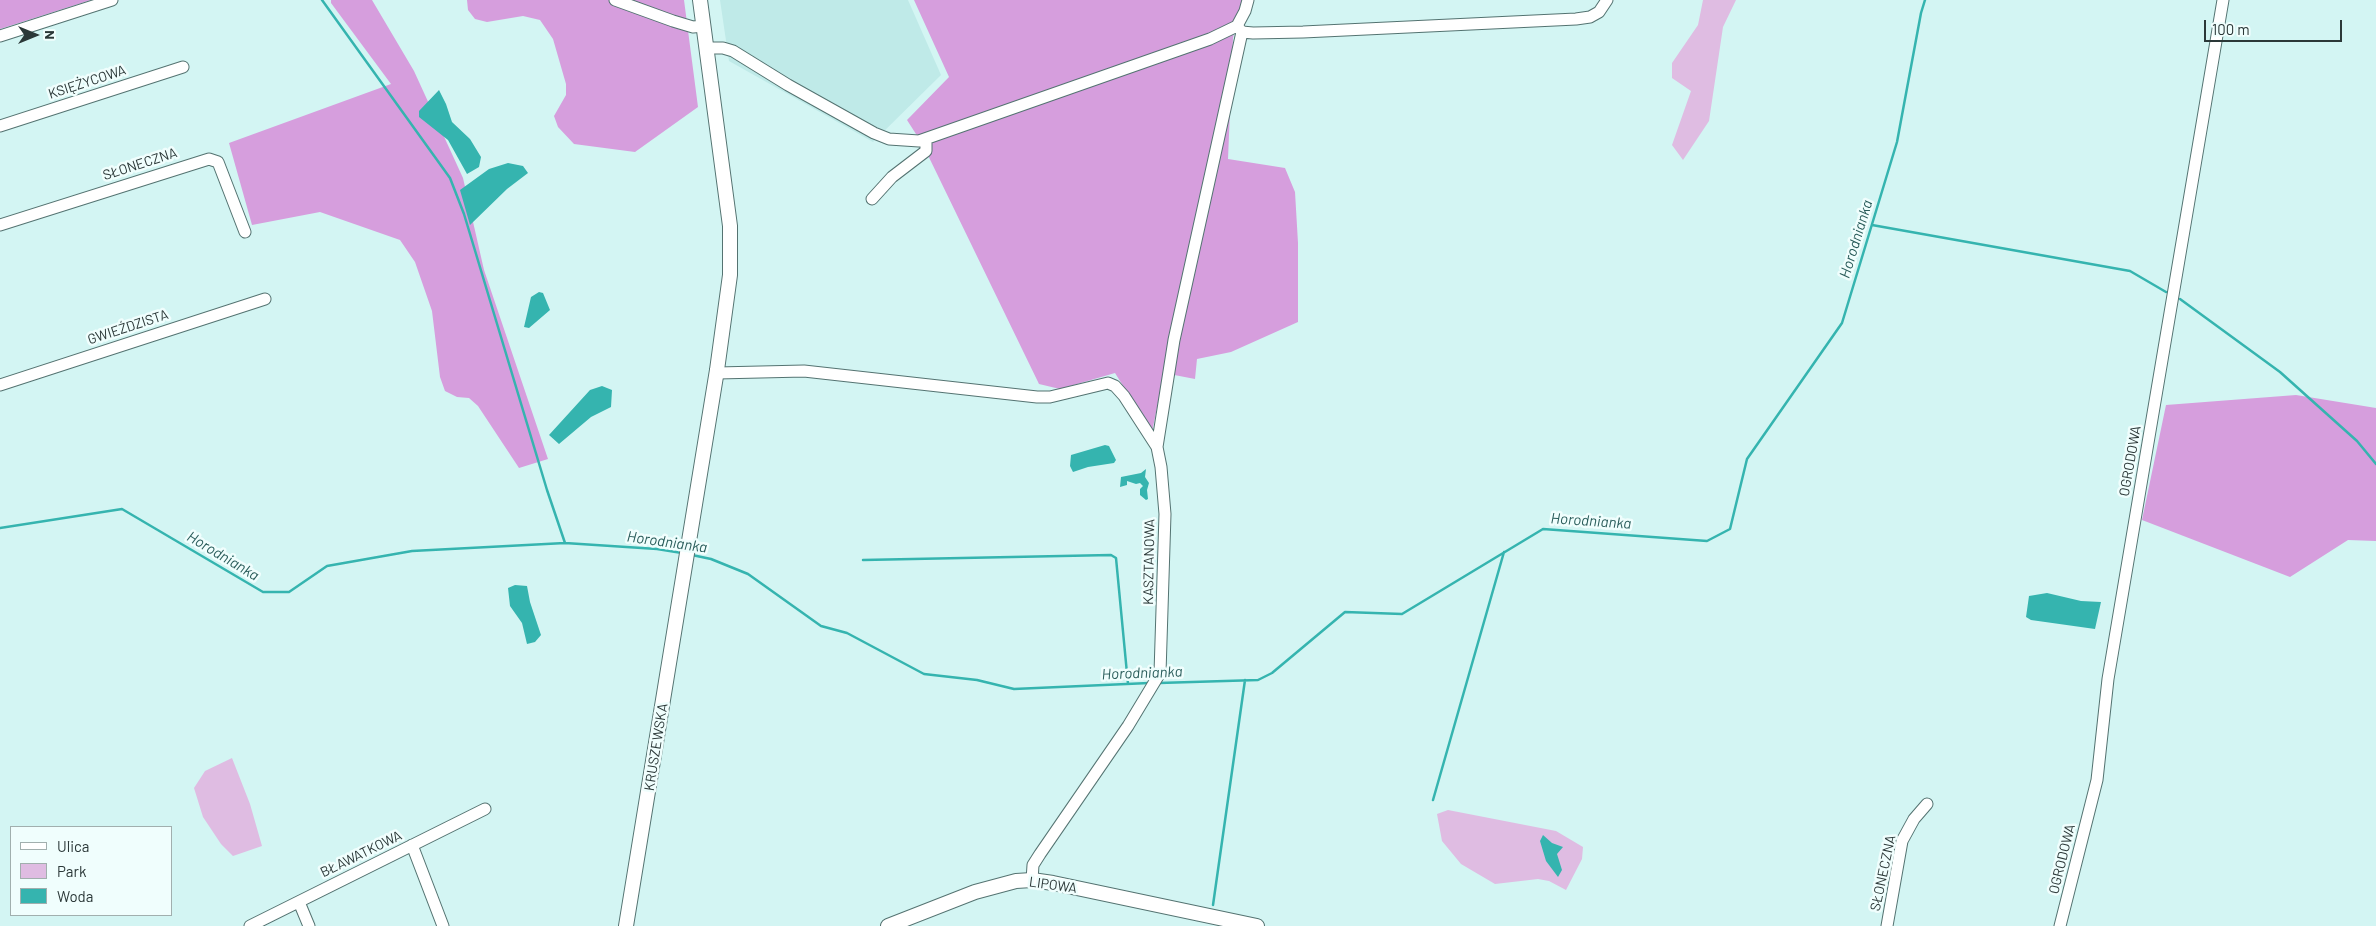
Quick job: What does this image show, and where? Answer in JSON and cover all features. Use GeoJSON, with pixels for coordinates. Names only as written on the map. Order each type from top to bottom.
{"type":"FeatureCollection","features":[{"type":"Feature","properties":{"kind":"street"},"geometry":{"type":"LineString","coordinates":[[0,36],[112,0]]}},
{"type":"Feature","properties":{"kind":"street"},"geometry":{"type":"LineString","coordinates":[[615,0],[673,22],[692,27],[704,26]]}},
{"type":"Feature","properties":{"kind":"street","name":"KRUSZEWSKA"},"geometry":{"type":"LineString","coordinates":[[626,926],[717,373],[730,275],[730,226],[700,0]]}},
{"type":"Feature","properties":{"kind":"street"},"geometry":{"type":"LineString","coordinates":[[1157,446],[1176,332],[1240,29],[1248,0]]}},
{"type":"Feature","properties":{"kind":"street"},"geometry":{"type":"LineString","coordinates":[[707,48],[723,48],[733,51],[788,85],[874,133],[896,139],[926,139],[1240,29],[1303,32],[1576,19],[1590,17],[1600,12],[1607,0]]}},
{"type":"Feature","properties":{"kind":"street","name":"OGRODOWA"},"geometry":{"type":"LineString","coordinates":[[2060,926],[2097,780],[2108,679],[2223,0]]}},
{"type":"Feature","properties":{"kind":"street","name":"KSIĘŻYCOWA"},"geometry":{"type":"LineString","coordinates":[[0,126],[183,67]]}},
{"type":"Feature","properties":{"kind":"street"},"geometry":{"type":"LineString","coordinates":[[872,199],[892,177],[926,152],[926,139]]}},
{"type":"Feature","properties":{"kind":"street","name":"SŁONECZNA"},"geometry":{"type":"LineString","coordinates":[[0,225],[209,159],[218,162],[245,232]]}},
{"type":"Feature","properties":{"kind":"street","name":"GWIEŹDZISTA"},"geometry":{"type":"LineString","coordinates":[[0,385],[265,299]]}},
{"type":"Feature","properties":{"kind":"street"},"geometry":{"type":"LineString","coordinates":[[717,373],[804,371],[1037,398],[1050,397],[1108,382],[1115,386],[1124,396],[1157,446]]}},
{"type":"Feature","properties":{"kind":"street","name":"KASZTANOWA"},"geometry":{"type":"LineString","coordinates":[[1032,880],[1033,866],[1040,854],[1156,683],[1163,607],[1165,514],[1161,467],[1157,446]]}},
{"type":"Feature","properties":{"kind":"street","name":"SŁONECZNA"},"geometry":{"type":"LineString","coordinates":[[1888,926],[1902,841],[1914,820],[1928,804]]}},
{"type":"Feature","properties":{"kind":"street","name":"BŁAWATKOWA"},"geometry":{"type":"LineString","coordinates":[[250,926],[484,809]]}},
{"type":"Feature","properties":{"kind":"street"},"geometry":{"type":"LineString","coordinates":[[412,845],[443,926]]}},
{"type":"Feature","properties":{"kind":"street","name":"LIPOWA"},"geometry":{"type":"LineString","coordinates":[[888,926],[975,892],[1006,883],[1032,880],[1257,926]]}},
{"type":"Feature","properties":{"kind":"street"},"geometry":{"type":"LineString","coordinates":[[299,902],[308,926]]}},
{"type":"Feature","properties":{"kind":"shaded area"},"geometry":{"type":"Polygon","coordinates":[[[0,0],[91,0],[0,29],[0,0]]]}},
{"type":"Feature","properties":{"kind":"shaded area"},"geometry":{"type":"Polygon","coordinates":[[[331,0],[372,0],[414,71],[463,178],[484,270],[548,459],[519,468],[478,406],[469,398],[457,397],[445,391],[440,377],[432,311],[415,262],[400,240],[320,212],[252,225],[229,143],[391,84],[331,3],[331,0]]]}},
{"type":"Feature","properties":{"kind":"shaded area"},"geometry":{"type":"Polygon","coordinates":[[[467,0],[684,0],[698,107],[635,152],[574,144],[558,127],[554,116],[566,95],[566,84],[553,39],[540,20],[523,16],[487,22],[475,19],[468,10],[467,0]]]}},
{"type":"Feature","properties":{"kind":"shaded area"},"geometry":{"type":"Polygon","coordinates":[[[720,0],[908,0],[941,75],[873,142],[729,61],[720,0]]]}},
{"type":"Feature","properties":{"kind":"shaded area"},"geometry":{"type":"Polygon","coordinates":[[[914,0],[1242,0],[1233,38],[1228,159],[1285,168],[1295,192],[1298,243],[1298,322],[1231,352],[1197,359],[1195,379],[1164,373],[1152,432],[1115,373],[1060,389],[1039,384],[923,145],[907,120],[949,77],[914,0]]]}},
{"type":"Feature","properties":{"kind":"shaded area"},"geometry":{"type":"Polygon","coordinates":[[[2296,395],[2376,408],[2376,541],[2348,540],[2290,577],[2142,520],[2166,405],[2296,395]]]}},
{"type":"Feature","properties":{"kind":"green space"},"geometry":{"type":"Polygon","coordinates":[[[1703,0],[1736,0],[1723,27],[1709,121],[1683,160],[1672,145],[1691,91],[1672,78],[1672,63],[1698,25],[1703,0]]]}},
{"type":"Feature","properties":{"kind":"green space"},"geometry":{"type":"Polygon","coordinates":[[[232,758],[250,804],[262,846],[233,856],[221,844],[203,817],[194,788],[205,771],[232,758]]]}},
{"type":"Feature","properties":{"kind":"green space"},"geometry":{"type":"Polygon","coordinates":[[[1448,810],[1556,831],[1583,847],[1582,859],[1566,890],[1549,881],[1538,879],[1495,884],[1461,864],[1442,841],[1437,814],[1448,810]]]}},
{"type":"Feature","properties":{"kind":"water"},"geometry":{"type":"Polygon","coordinates":[[[439,90],[452,122],[470,139],[481,157],[479,167],[467,174],[448,140],[419,117],[419,111],[439,90]]]}},
{"type":"Feature","properties":{"kind":"water"},"geometry":{"type":"Polygon","coordinates":[[[508,163],[523,166],[528,173],[507,189],[470,225],[460,190],[489,169],[508,163]]]}},
{"type":"Feature","properties":{"kind":"water"},"geometry":{"type":"Polygon","coordinates":[[[539,292],[543,293],[550,310],[529,328],[524,327],[531,297],[539,292]]]}},
{"type":"Feature","properties":{"kind":"water"},"geometry":{"type":"Polygon","coordinates":[[[602,386],[612,390],[611,407],[591,417],[559,444],[549,435],[590,390],[602,386]]]}},
{"type":"Feature","properties":{"kind":"water"},"geometry":{"type":"Polygon","coordinates":[[[1105,445],[1109,446],[1116,460],[1114,463],[1088,467],[1073,472],[1070,466],[1071,455],[1105,445]]]}},
{"type":"Feature","properties":{"kind":"water"},"geometry":{"type":"Polygon","coordinates":[[[1146,469],[1145,477],[1149,483],[1147,490],[1148,499],[1146,500],[1140,495],[1140,489],[1143,486],[1140,483],[1136,484],[1127,481],[1127,485],[1120,487],[1121,477],[1141,473],[1146,469]]]}},
{"type":"Feature","properties":{"kind":"water"},"geometry":{"type":"Polygon","coordinates":[[[515,585],[527,586],[530,602],[541,635],[535,642],[527,644],[522,623],[510,606],[508,588],[515,585]]]}},
{"type":"Feature","properties":{"kind":"water"},"geometry":{"type":"Polygon","coordinates":[[[2047,593],[2081,601],[2101,602],[2095,629],[2031,620],[2026,617],[2029,596],[2047,593]]]}},
{"type":"Feature","properties":{"kind":"water"},"geometry":{"type":"Polygon","coordinates":[[[1543,835],[1552,843],[1563,847],[1557,854],[1562,870],[1558,877],[1546,861],[1540,841],[1543,835]]]}},
{"type":"Feature","properties":{"kind":"waterway"},"geometry":{"type":"LineString","coordinates":[[322,0],[450,178],[464,214],[547,490],[565,543]]}},
{"type":"Feature","properties":{"kind":"waterway","name":"Horodnianka"},"geometry":{"type":"LineString","coordinates":[[1159,683],[1258,680],[1272,673],[1345,612],[1402,614],[1543,529],[1707,541],[1730,529],[1747,459],[1842,323],[1897,142],[1925,0]]}},
{"type":"Feature","properties":{"kind":"waterway"},"geometry":{"type":"LineString","coordinates":[[1872,225],[2130,271],[2166,292]]}},
{"type":"Feature","properties":{"kind":"waterway"},"geometry":{"type":"LineString","coordinates":[[2180,299],[2280,372],[2357,441],[2376,464]]}},
{"type":"Feature","properties":{"kind":"waterway","name":"Horodnianka"},"geometry":{"type":"LineString","coordinates":[[0,528],[122,509],[263,592],[289,592],[327,566],[412,551],[565,543],[657,549],[682,553]]}},
{"type":"Feature","properties":{"kind":"waterway"},"geometry":{"type":"LineString","coordinates":[[1433,800],[1504,552]]}},
{"type":"Feature","properties":{"kind":"waterway","name":"Horodnianka"},"geometry":{"type":"LineString","coordinates":[[692,555],[711,559],[748,574],[821,626],[847,633],[924,674],[977,680],[1014,689],[1149,683]]}},
{"type":"Feature","properties":{"kind":"waterway"},"geometry":{"type":"LineString","coordinates":[[863,560],[1111,555],[1116,558],[1128,684]]}},
{"type":"Feature","properties":{"kind":"waterway"},"geometry":{"type":"LineString","coordinates":[[1213,905],[1245,680]]}}]}
